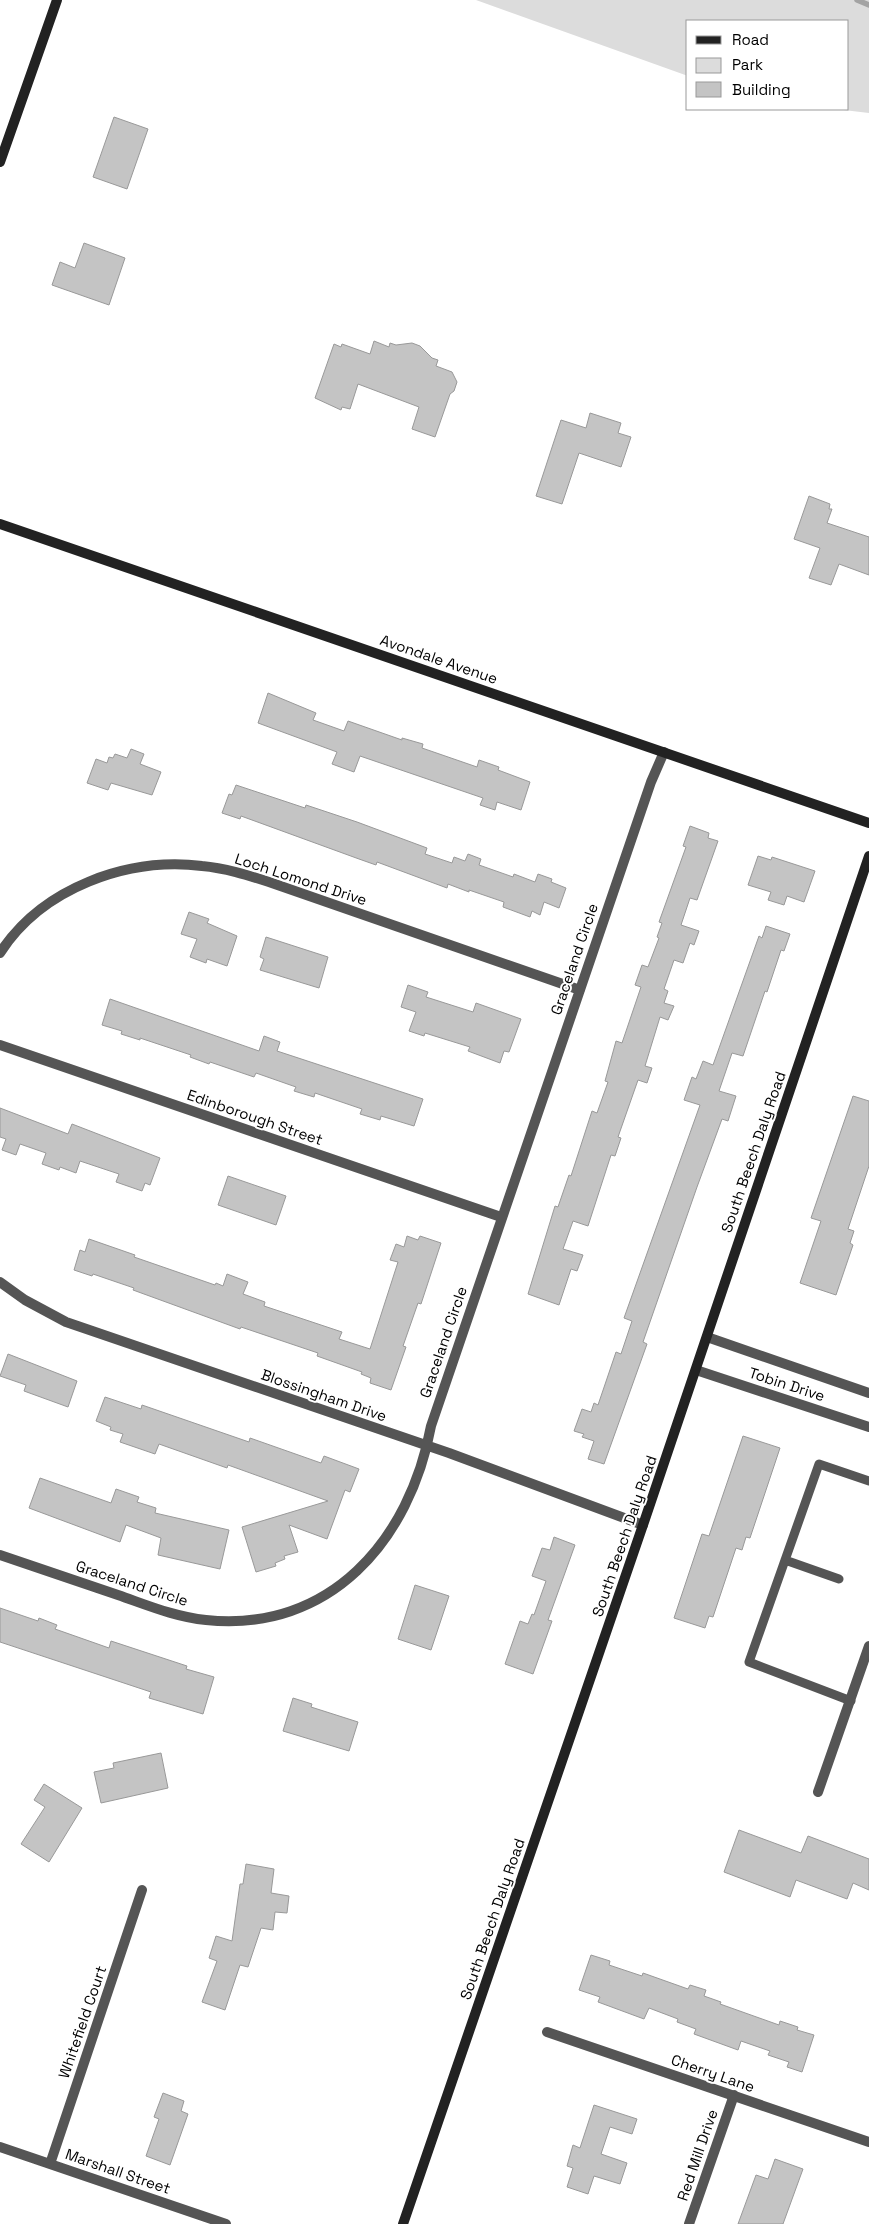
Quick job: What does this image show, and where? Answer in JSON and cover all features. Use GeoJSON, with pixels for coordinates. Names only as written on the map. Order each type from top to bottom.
{"type":"FeatureCollection","features":[{"type":"Feature","properties":{"kind":"street"},"geometry":{"type":"LineString","coordinates":[[0,159],[57,0]]}},
{"type":"Feature","properties":{"kind":"street","name":"Avondale Avenue"},"geometry":{"type":"LineString","coordinates":[[0,524],[869,823]]}},
{"type":"Feature","properties":{"kind":"street","name":"Graceland Circle"},"geometry":{"type":"LineString","coordinates":[[0,1555],[173,1614],[205,1620],[231,1621],[285,1612],[312,1602],[337,1587],[369,1560],[393,1529],[408,1500],[427,1447],[431,1426],[501,1217],[651,782],[664,752]]}},
{"type":"Feature","properties":{"kind":"street","name":"South Beech Daly Road"},"geometry":{"type":"LineString","coordinates":[[404,2224],[696,1370],[869,856]]}},
{"type":"Feature","properties":{"kind":"street","name":"Loch Lomond Drive"},"geometry":{"type":"LineString","coordinates":[[0,953],[50,901],[89,882],[114,873],[141,867],[195,865],[226,869],[269,882],[580,990]]}},
{"type":"Feature","properties":{"kind":"street","name":"Edinborough Street"},"geometry":{"type":"LineString","coordinates":[[0,1045],[501,1217]]}},
{"type":"Feature","properties":{"kind":"street","name":"Blossingham Drive"},"geometry":{"type":"LineString","coordinates":[[0,1282],[25,1300],[66,1322],[427,1447],[643,1525]]}},
{"type":"Feature","properties":{"kind":"street","name":"Tobin Drive"},"geometry":{"type":"LineString","coordinates":[[707,1337],[869,1393]]}},
{"type":"Feature","properties":{"kind":"street","name":"Tobin Drive"},"geometry":{"type":"LineString","coordinates":[[696,1370],[869,1427]]}},
{"type":"Feature","properties":{"kind":"street"},"geometry":{"type":"LineString","coordinates":[[818,1792],[869,1646]]}},
{"type":"Feature","properties":{"kind":"street","name":"Whitefield Court"},"geometry":{"type":"LineString","coordinates":[[50,2164],[142,1890]]}},
{"type":"Feature","properties":{"kind":"street","name":"Cherry Lane"},"geometry":{"type":"LineString","coordinates":[[548,2032],[869,2142]]}},
{"type":"Feature","properties":{"kind":"street","name":"Red Mill Drive"},"geometry":{"type":"LineString","coordinates":[[689,2224],[734,2095]]}},
{"type":"Feature","properties":{"kind":"street","name":"Marshall Street"},"geometry":{"type":"LineString","coordinates":[[0,2147],[226,2224]]}},
{"type":"Feature","properties":{"kind":"lane"},"geometry":{"type":"LineString","coordinates":[[851,1701],[750,1662],[819,1464],[869,1481]]}},
{"type":"Feature","properties":{"kind":"lane"},"geometry":{"type":"LineString","coordinates":[[785,1560],[839,1579]]}},
{"type":"Feature","properties":{"kind":"green space"},"geometry":{"type":"Polygon","coordinates":[[[476,0],[869,0],[869,113],[844,110],[849,110],[849,20],[686,20],[686,75],[476,0]]]}},
{"type":"Feature","properties":{"kind":"building"},"geometry":{"type":"Polygon","coordinates":[[[114,117],[148,129],[127,189],[93,177],[114,117]]]}},
{"type":"Feature","properties":{"kind":"building"},"geometry":{"type":"Polygon","coordinates":[[[84,243],[125,258],[109,305],[52,285],[60,262],[75,268],[84,243]]]}},
{"type":"Feature","properties":{"kind":"building"},"geometry":{"type":"Polygon","coordinates":[[[374,341],[389,347],[390,343],[396,345],[412,343],[420,346],[432,358],[438,360],[436,366],[452,372],[457,382],[454,391],[450,394],[435,437],[412,429],[419,407],[358,384],[350,409],[342,407],[341,410],[315,398],[334,344],[341,347],[342,344],[370,354],[374,341]]]}},
{"type":"Feature","properties":{"kind":"building"},"geometry":{"type":"Polygon","coordinates":[[[590,413],[621,423],[618,433],[631,437],[621,467],[579,453],[562,504],[536,496],[561,420],[586,428],[590,413]]]}},
{"type":"Feature","properties":{"kind":"building"},"geometry":{"type":"Polygon","coordinates":[[[809,496],[830,504],[829,509],[832,509],[827,523],[869,537],[869,575],[839,564],[831,585],[809,578],[820,548],[794,539],[809,496]]]}},
{"type":"Feature","properties":{"kind":"building"},"geometry":{"type":"Polygon","coordinates":[[[268,693],[316,713],[313,720],[344,731],[348,721],[402,740],[402,738],[423,744],[422,748],[477,767],[479,760],[499,767],[498,770],[530,782],[521,810],[497,802],[495,810],[480,805],[483,798],[360,756],[354,772],[332,764],[337,752],[258,723],[268,693]]]}},
{"type":"Feature","properties":{"kind":"building"},"geometry":{"type":"Polygon","coordinates":[[[131,749],[144,754],[140,764],[161,772],[152,795],[111,783],[108,790],[87,783],[96,759],[107,763],[109,757],[113,758],[115,754],[127,758],[131,749]]]}},
{"type":"Feature","properties":{"kind":"building"},"geometry":{"type":"Polygon","coordinates":[[[236,785],[305,808],[306,805],[357,822],[427,848],[425,854],[452,863],[454,857],[465,861],[468,854],[481,859],[479,865],[513,877],[514,874],[535,882],[538,874],[552,879],[551,882],[566,888],[559,908],[544,902],[540,915],[532,911],[530,917],[503,907],[504,902],[469,890],[469,892],[448,884],[447,888],[377,862],[376,865],[241,816],[240,819],[222,813],[229,794],[232,795],[236,785]]]}},
{"type":"Feature","properties":{"kind":"building"},"geometry":{"type":"Polygon","coordinates":[[[690,826],[709,833],[708,838],[718,841],[697,900],[690,898],[681,925],[699,931],[694,945],[690,943],[683,963],[674,960],[664,989],[668,991],[664,1003],[674,1006],[668,1020],[660,1017],[645,1066],[652,1068],[647,1083],[638,1080],[618,1137],[621,1138],[615,1156],[611,1155],[588,1226],[573,1221],[563,1249],[583,1255],[577,1271],[571,1269],[559,1305],[528,1294],[555,1206],[558,1207],[569,1175],[571,1176],[592,1111],[597,1113],[608,1082],[605,1081],[616,1041],[622,1043],[641,987],[635,985],[642,965],[648,967],[659,938],[657,937],[662,923],[659,922],[686,847],[683,846],[690,826]]]}},
{"type":"Feature","properties":{"kind":"building"},"geometry":{"type":"Polygon","coordinates":[[[758,856],[771,860],[772,857],[815,871],[804,902],[787,896],[784,905],[768,900],[771,892],[748,885],[758,856]]]}},
{"type":"Feature","properties":{"kind":"building"},"geometry":{"type":"Polygon","coordinates":[[[189,912],[209,919],[207,923],[237,936],[227,966],[207,959],[206,963],[190,957],[197,939],[181,934],[189,912]]]}},
{"type":"Feature","properties":{"kind":"building"},"geometry":{"type":"Polygon","coordinates":[[[766,926],[790,934],[784,951],[781,950],[767,992],[765,991],[743,1056],[732,1053],[719,1091],[736,1096],[728,1121],[722,1119],[697,1187],[643,1342],[647,1344],[604,1464],[588,1459],[594,1441],[582,1437],[584,1434],[574,1431],[582,1409],[591,1412],[594,1403],[598,1405],[616,1352],[621,1354],[632,1321],[624,1318],[700,1105],[684,1100],[692,1077],[696,1079],[703,1061],[713,1065],[759,936],[762,938],[766,926]]]}},
{"type":"Feature","properties":{"kind":"building"},"geometry":{"type":"Polygon","coordinates":[[[266,937],[328,957],[319,988],[260,970],[264,959],[260,957],[266,937]]]}},
{"type":"Feature","properties":{"kind":"building"},"geometry":{"type":"Polygon","coordinates":[[[408,985],[428,992],[426,997],[473,1012],[476,1003],[521,1019],[509,1052],[504,1051],[500,1063],[468,1051],[470,1047],[425,1033],[424,1036],[409,1031],[416,1012],[401,1007],[408,985]]]}},
{"type":"Feature","properties":{"kind":"building"},"geometry":{"type":"Polygon","coordinates":[[[110,999],[259,1051],[264,1036],[280,1042],[277,1051],[423,1099],[414,1126],[381,1116],[380,1120],[360,1114],[362,1109],[315,1093],[314,1097],[294,1091],[296,1087],[256,1073],[254,1077],[210,1062],[209,1064],[190,1057],[191,1055],[140,1038],[140,1040],[121,1034],[122,1031],[102,1025],[110,999]]]}},
{"type":"Feature","properties":{"kind":"building"},"geometry":{"type":"Polygon","coordinates":[[[853,1096],[869,1101],[869,1166],[848,1229],[854,1231],[850,1243],[853,1245],[836,1295],[800,1283],[821,1221],[811,1218],[853,1096]]]}},
{"type":"Feature","properties":{"kind":"building"},"geometry":{"type":"Polygon","coordinates":[[[0,1108],[68,1134],[72,1124],[160,1158],[150,1185],[145,1183],[142,1191],[116,1182],[119,1174],[80,1161],[76,1173],[60,1167],[59,1170],[42,1164],[46,1153],[20,1144],[16,1155],[2,1150],[6,1139],[0,1137],[0,1108]]]}},
{"type":"Feature","properties":{"kind":"building"},"geometry":{"type":"Polygon","coordinates":[[[228,1176],[286,1196],[276,1225],[218,1205],[228,1176]]]}},
{"type":"Feature","properties":{"kind":"building"},"geometry":{"type":"Polygon","coordinates":[[[407,1236],[418,1240],[420,1236],[441,1243],[421,1304],[418,1303],[403,1346],[406,1347],[391,1390],[370,1383],[371,1378],[361,1374],[362,1372],[317,1356],[318,1353],[241,1327],[240,1329],[133,1290],[134,1288],[93,1274],[92,1276],[74,1270],[80,1250],[85,1252],[89,1239],[215,1285],[216,1283],[223,1286],[227,1274],[248,1282],[243,1294],[265,1302],[264,1306],[342,1332],[339,1339],[370,1349],[398,1262],[390,1260],[396,1244],[404,1247],[407,1236]]]}},
{"type":"Feature","properties":{"kind":"building"},"geometry":{"type":"Polygon","coordinates":[[[8,1354],[77,1381],[68,1407],[24,1391],[26,1385],[0,1376],[8,1354]]]}},
{"type":"Feature","properties":{"kind":"building"},"geometry":{"type":"Polygon","coordinates":[[[105,1397],[141,1409],[142,1405],[249,1442],[250,1438],[321,1463],[324,1456],[359,1469],[350,1492],[345,1490],[327,1539],[289,1525],[298,1552],[284,1556],[285,1559],[275,1563],[276,1566],[256,1572],[242,1527],[328,1501],[228,1465],[227,1468],[159,1444],[155,1454],[120,1442],[123,1434],[110,1430],[111,1427],[96,1421],[105,1397]]]}},
{"type":"Feature","properties":{"kind":"building"},"geometry":{"type":"Polygon","coordinates":[[[743,1436],[780,1448],[750,1538],[746,1537],[742,1550],[736,1548],[713,1617],[709,1616],[705,1628],[674,1618],[702,1534],[709,1536],[743,1436]]]}},
{"type":"Feature","properties":{"kind":"building"},"geometry":{"type":"Polygon","coordinates":[[[40,1478],[111,1503],[116,1489],[139,1497],[137,1502],[156,1508],[155,1513],[229,1530],[220,1569],[158,1555],[161,1538],[126,1525],[120,1542],[29,1508],[40,1478]]]}},
{"type":"Feature","properties":{"kind":"building"},"geometry":{"type":"Polygon","coordinates":[[[554,1537],[575,1545],[548,1620],[552,1621],[533,1674],[505,1664],[520,1621],[528,1624],[532,1614],[534,1615],[546,1581],[532,1576],[542,1548],[550,1550],[554,1537]]]}},
{"type":"Feature","properties":{"kind":"building"},"geometry":{"type":"Polygon","coordinates":[[[415,1585],[449,1596],[431,1650],[398,1639],[415,1585]]]}},
{"type":"Feature","properties":{"kind":"building"},"geometry":{"type":"Polygon","coordinates":[[[0,1608],[38,1621],[39,1618],[57,1625],[55,1629],[109,1648],[111,1641],[187,1666],[186,1669],[214,1677],[203,1714],[149,1698],[151,1692],[0,1642],[0,1608]]]}},
{"type":"Feature","properties":{"kind":"building"},"geometry":{"type":"Polygon","coordinates":[[[293,1698],[312,1704],[311,1707],[358,1722],[349,1751],[283,1731],[293,1698]]]}},
{"type":"Feature","properties":{"kind":"building"},"geometry":{"type":"Polygon","coordinates":[[[161,1753],[168,1788],[101,1803],[94,1772],[114,1768],[113,1763],[161,1753]]]}},
{"type":"Feature","properties":{"kind":"building"},"geometry":{"type":"Polygon","coordinates":[[[44,1784],[82,1808],[49,1862],[21,1844],[45,1807],[34,1800],[44,1784]]]}},
{"type":"Feature","properties":{"kind":"building"},"geometry":{"type":"Polygon","coordinates":[[[739,1830],[801,1853],[808,1836],[869,1859],[869,1890],[853,1883],[847,1899],[796,1880],[790,1897],[724,1872],[739,1830]]]}},
{"type":"Feature","properties":{"kind":"building"},"geometry":{"type":"Polygon","coordinates":[[[246,1864],[274,1869],[271,1893],[289,1896],[287,1913],[275,1912],[273,1930],[261,1928],[248,1967],[240,1965],[225,2010],[202,2002],[217,1961],[209,1958],[216,1936],[232,1941],[240,1884],[243,1884],[246,1864]]]}},
{"type":"Feature","properties":{"kind":"building"},"geometry":{"type":"Polygon","coordinates":[[[591,1955],[610,1961],[609,1965],[642,1976],[643,1973],[688,1989],[690,1985],[706,1990],[704,1996],[721,2002],[720,2004],[779,2025],[780,2021],[798,2027],[797,2030],[814,2035],[802,2072],[787,2067],[789,2062],[768,2055],[770,2051],[741,2041],[738,2050],[694,2034],[696,2029],[677,2022],[678,2019],[649,2008],[644,2019],[598,2002],[600,1997],[579,1990],[591,1955]]]}},
{"type":"Feature","properties":{"kind":"building"},"geometry":{"type":"Polygon","coordinates":[[[163,2093],[184,2101],[181,2111],[188,2114],[170,2165],[146,2156],[159,2119],[154,2117],[163,2093]]]}},
{"type":"Feature","properties":{"kind":"building"},"geometry":{"type":"Polygon","coordinates":[[[594,2105],[637,2119],[632,2134],[610,2127],[601,2154],[627,2163],[620,2184],[594,2176],[588,2194],[567,2187],[573,2168],[567,2166],[573,2145],[580,2148],[594,2105]]]}},
{"type":"Feature","properties":{"kind":"building"},"geometry":{"type":"Polygon","coordinates":[[[775,2159],[803,2169],[783,2224],[738,2224],[756,2175],[768,2179],[775,2159]]]}},
{"type":"Feature","properties":{"kind":"waterway"},"geometry":{"type":"LineString","coordinates":[[857,0],[869,5]]}}]}
